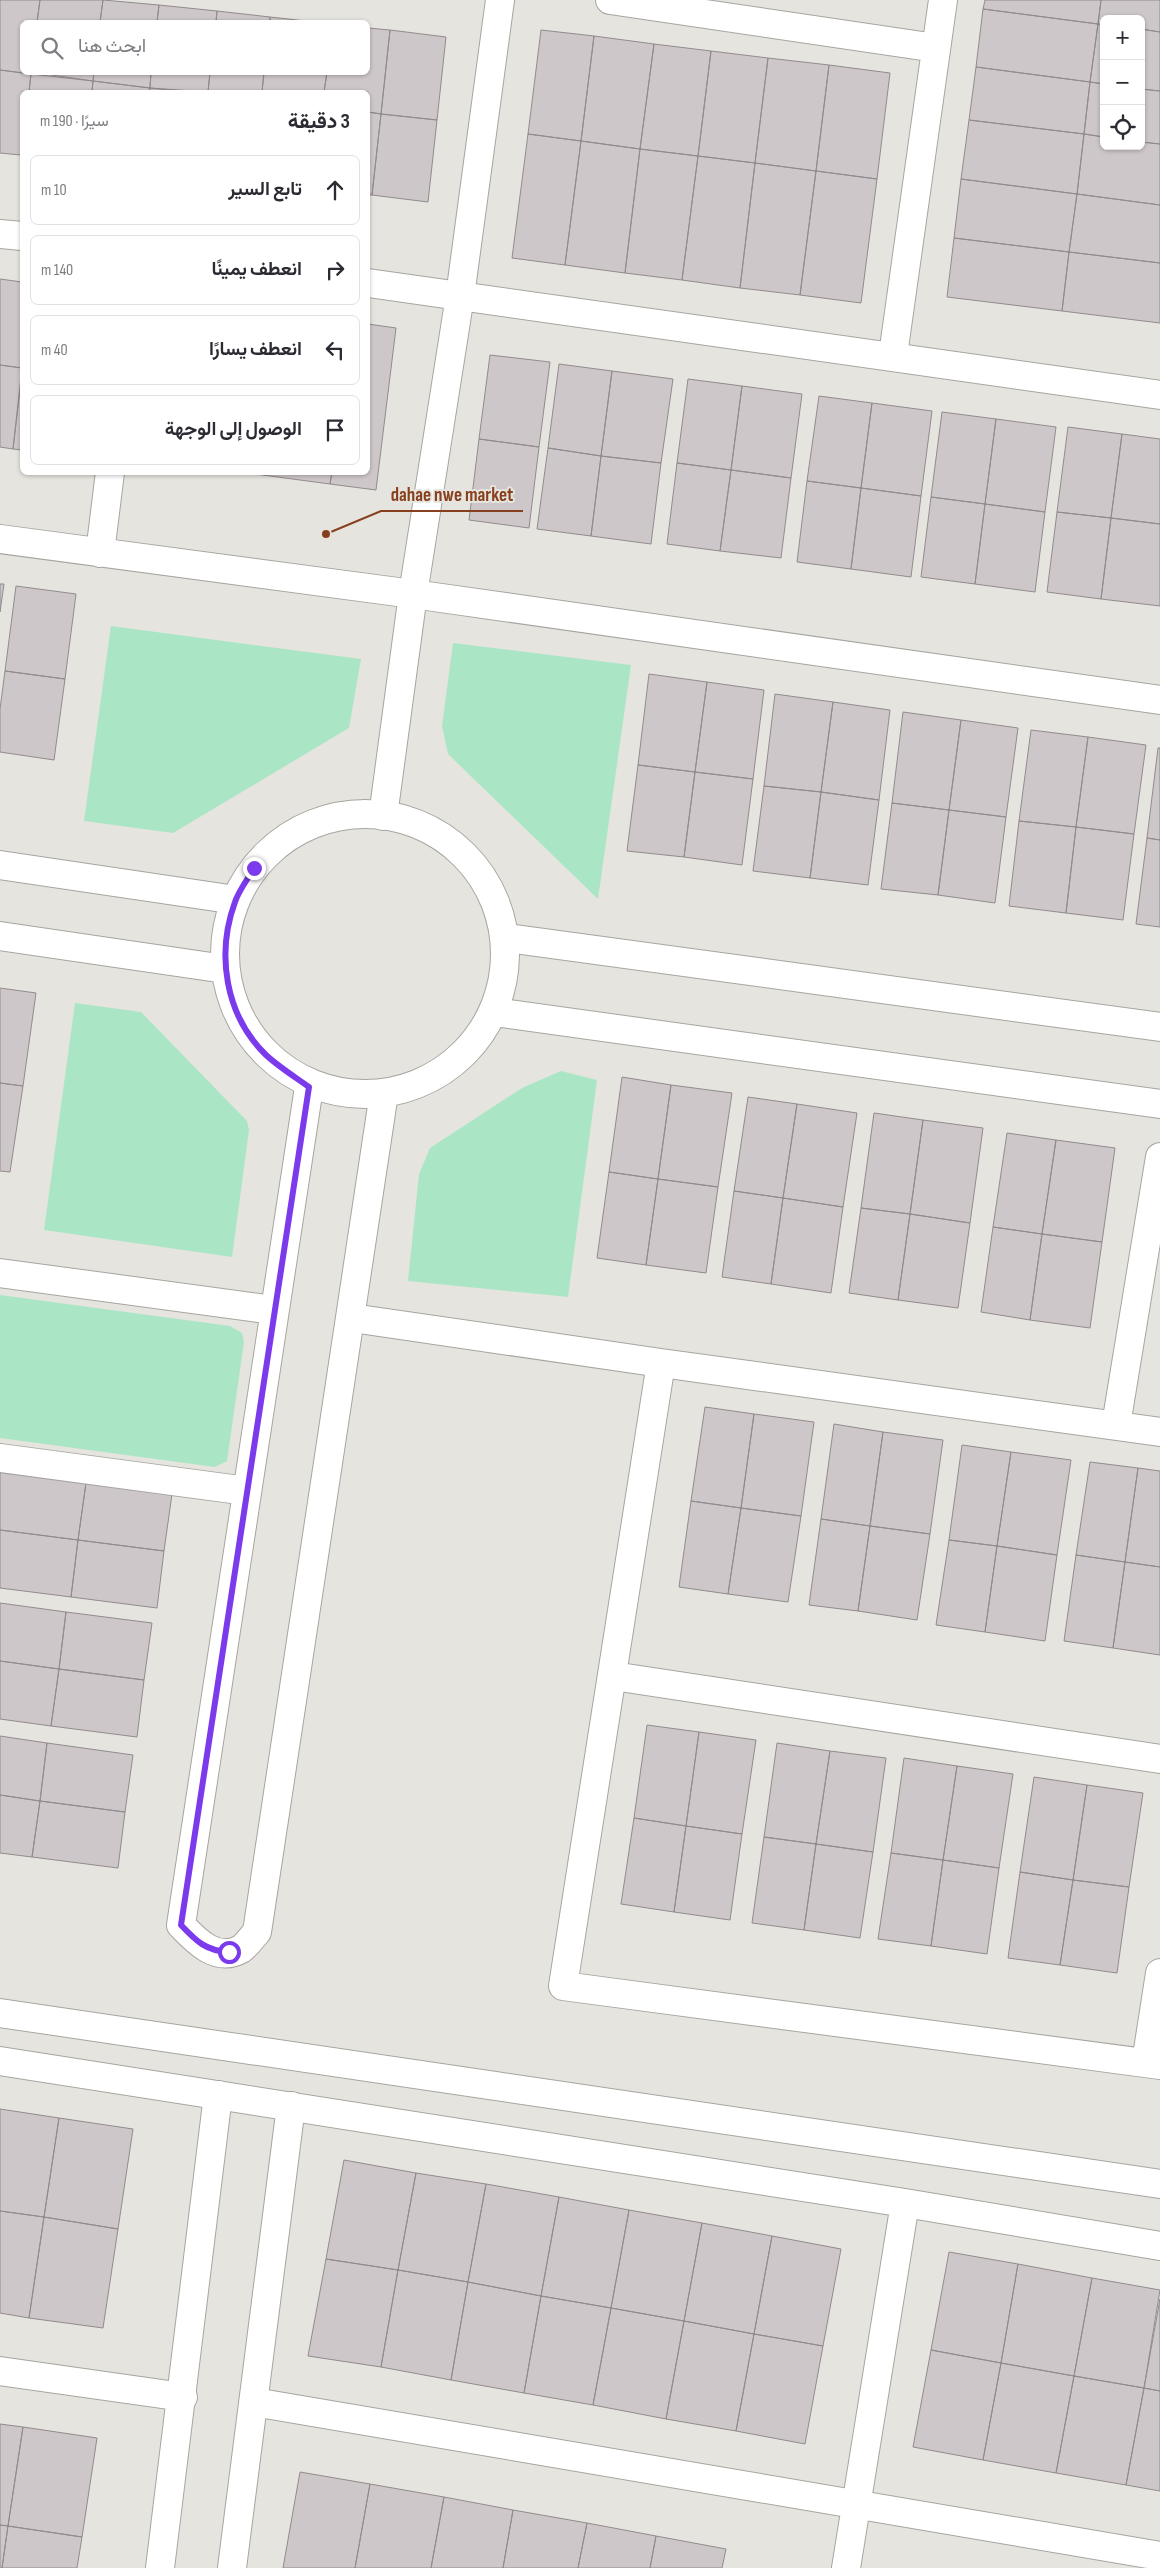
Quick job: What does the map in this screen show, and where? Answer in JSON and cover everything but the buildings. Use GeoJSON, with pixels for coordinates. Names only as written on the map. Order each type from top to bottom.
{"type":"FeatureCollection","features":[{"type":"Feature","properties":{"kind":"street"},"geometry":{"type":"LineString","coordinates":[[383,816],[413,594],[460,296],[500,0]]}},
{"type":"Feature","properties":{"kind":"street"},"geometry":{"type":"LineString","coordinates":[[610,0],[936,48]]}},
{"type":"Feature","properties":{"kind":"street"},"geometry":{"type":"LineString","coordinates":[[893,355],[943,0]]}},
{"type":"Feature","properties":{"kind":"street"},"geometry":{"type":"LineString","coordinates":[[0,234],[20,236]]}},
{"type":"Feature","properties":{"kind":"street"},"geometry":{"type":"LineString","coordinates":[[370,283],[893,355],[1160,394]]}},
{"type":"Feature","properties":{"kind":"street"},"geometry":{"type":"LineString","coordinates":[[100,552],[110,475]]}},
{"type":"Feature","properties":{"kind":"street"},"geometry":{"type":"LineString","coordinates":[[0,539],[413,594],[1160,700]]}},
{"type":"Feature","properties":{"kind":"street"},"geometry":{"type":"LineString","coordinates":[[347,816],[383,816],[417,825],[449,842],[475,868],[498,905],[508,938],[505,970],[494,1012],[462,1056],[432,1078],[384,1093],[309,1087],[266,1054],[244,1026],[230,993],[224,969],[227,928],[236,900],[254,868],[280,843],[312,825],[347,816]]}},
{"type":"Feature","properties":{"kind":"street"},"geometry":{"type":"LineString","coordinates":[[0,865],[236,900]]}},
{"type":"Feature","properties":{"kind":"street"},"geometry":{"type":"LineString","coordinates":[[0,936],[224,969]]}},
{"type":"Feature","properties":{"kind":"street"},"geometry":{"type":"LineString","coordinates":[[508,938],[1160,1027]]}},
{"type":"Feature","properties":{"kind":"street"},"geometry":{"type":"LineString","coordinates":[[494,1012],[1160,1104]]}},
{"type":"Feature","properties":{"kind":"street"},"geometry":{"type":"LineString","coordinates":[[309,1087],[181,1925],[203,1947],[216,1952],[229,1952],[241,1949],[257,1932],[352,1318],[384,1093]]}},
{"type":"Feature","properties":{"kind":"street"},"geometry":{"type":"LineString","coordinates":[[1116,1425],[1160,1157]]}},
{"type":"Feature","properties":{"kind":"street"},"geometry":{"type":"LineString","coordinates":[[0,1273],[274,1310]]}},
{"type":"Feature","properties":{"kind":"street"},"geometry":{"type":"LineString","coordinates":[[352,1318],[1160,1432]]}},
{"type":"Feature","properties":{"kind":"street"},"geometry":{"type":"LineString","coordinates":[[662,1363],[563,1986],[1153,2064],[1160,1973]]}},
{"type":"Feature","properties":{"kind":"street"},"geometry":{"type":"LineString","coordinates":[[0,1458],[247,1491]]}},
{"type":"Feature","properties":{"kind":"street"},"geometry":{"type":"LineString","coordinates":[[613,1676],[1160,1759]]}},
{"type":"Feature","properties":{"kind":"street"},"geometry":{"type":"LineString","coordinates":[[0,2013],[1160,2184]]}},
{"type":"Feature","properties":{"kind":"street"},"geometry":{"type":"LineString","coordinates":[[0,2061],[906,2203],[1160,2246]]}},
{"type":"Feature","properties":{"kind":"street"},"geometry":{"type":"LineString","coordinates":[[160,2568],[183,2396],[218,2095]]}},
{"type":"Feature","properties":{"kind":"street"},"geometry":{"type":"LineString","coordinates":[[232,2568],[292,2106]]}},
{"type":"Feature","properties":{"kind":"street"},"geometry":{"type":"LineString","coordinates":[[846,2568],[906,2203]]}},
{"type":"Feature","properties":{"kind":"street"},"geometry":{"type":"LineString","coordinates":[[0,2371],[183,2396]]}},
{"type":"Feature","properties":{"kind":"street"},"geometry":{"type":"LineString","coordinates":[[254,2402],[1160,2556]]}},
{"type":"Feature","properties":{"kind":"green space"},"geometry":{"type":"Polygon","coordinates":[[[111,626],[361,659],[349,728],[173,833],[84,821],[111,626]]]}},
{"type":"Feature","properties":{"kind":"green space"},"geometry":{"type":"Polygon","coordinates":[[[453,643],[631,665],[598,899],[448,754],[442,726],[453,643]]]}},
{"type":"Feature","properties":{"kind":"green space"},"geometry":{"type":"Polygon","coordinates":[[[75,1003],[141,1012],[247,1121],[249,1130],[232,1257],[44,1230],[75,1003]]]}},
{"type":"Feature","properties":{"kind":"green space"},"geometry":{"type":"Polygon","coordinates":[[[561,1071],[597,1080],[568,1297],[408,1281],[419,1174],[430,1148],[522,1088],[561,1071]]]}},
{"type":"Feature","properties":{"kind":"green space"},"geometry":{"type":"Polygon","coordinates":[[[0,1295],[230,1326],[242,1333],[244,1342],[227,1461],[215,1467],[0,1438],[0,1295]]]}},
{"type":"Feature","properties":{"kind":"place","name":"dahae nwe market"},"geometry":{"type":"Point","coordinates":[326,534]}},
{"type":"Feature","properties":{"kind":"route"},"geometry":{"type":"LineString","coordinates":[[229,1952],[216,1952],[203,1947],[181,1925],[309,1087],[266,1054],[244,1026],[230,993],[224,969],[227,928],[236,900],[254,868]]}}]}
